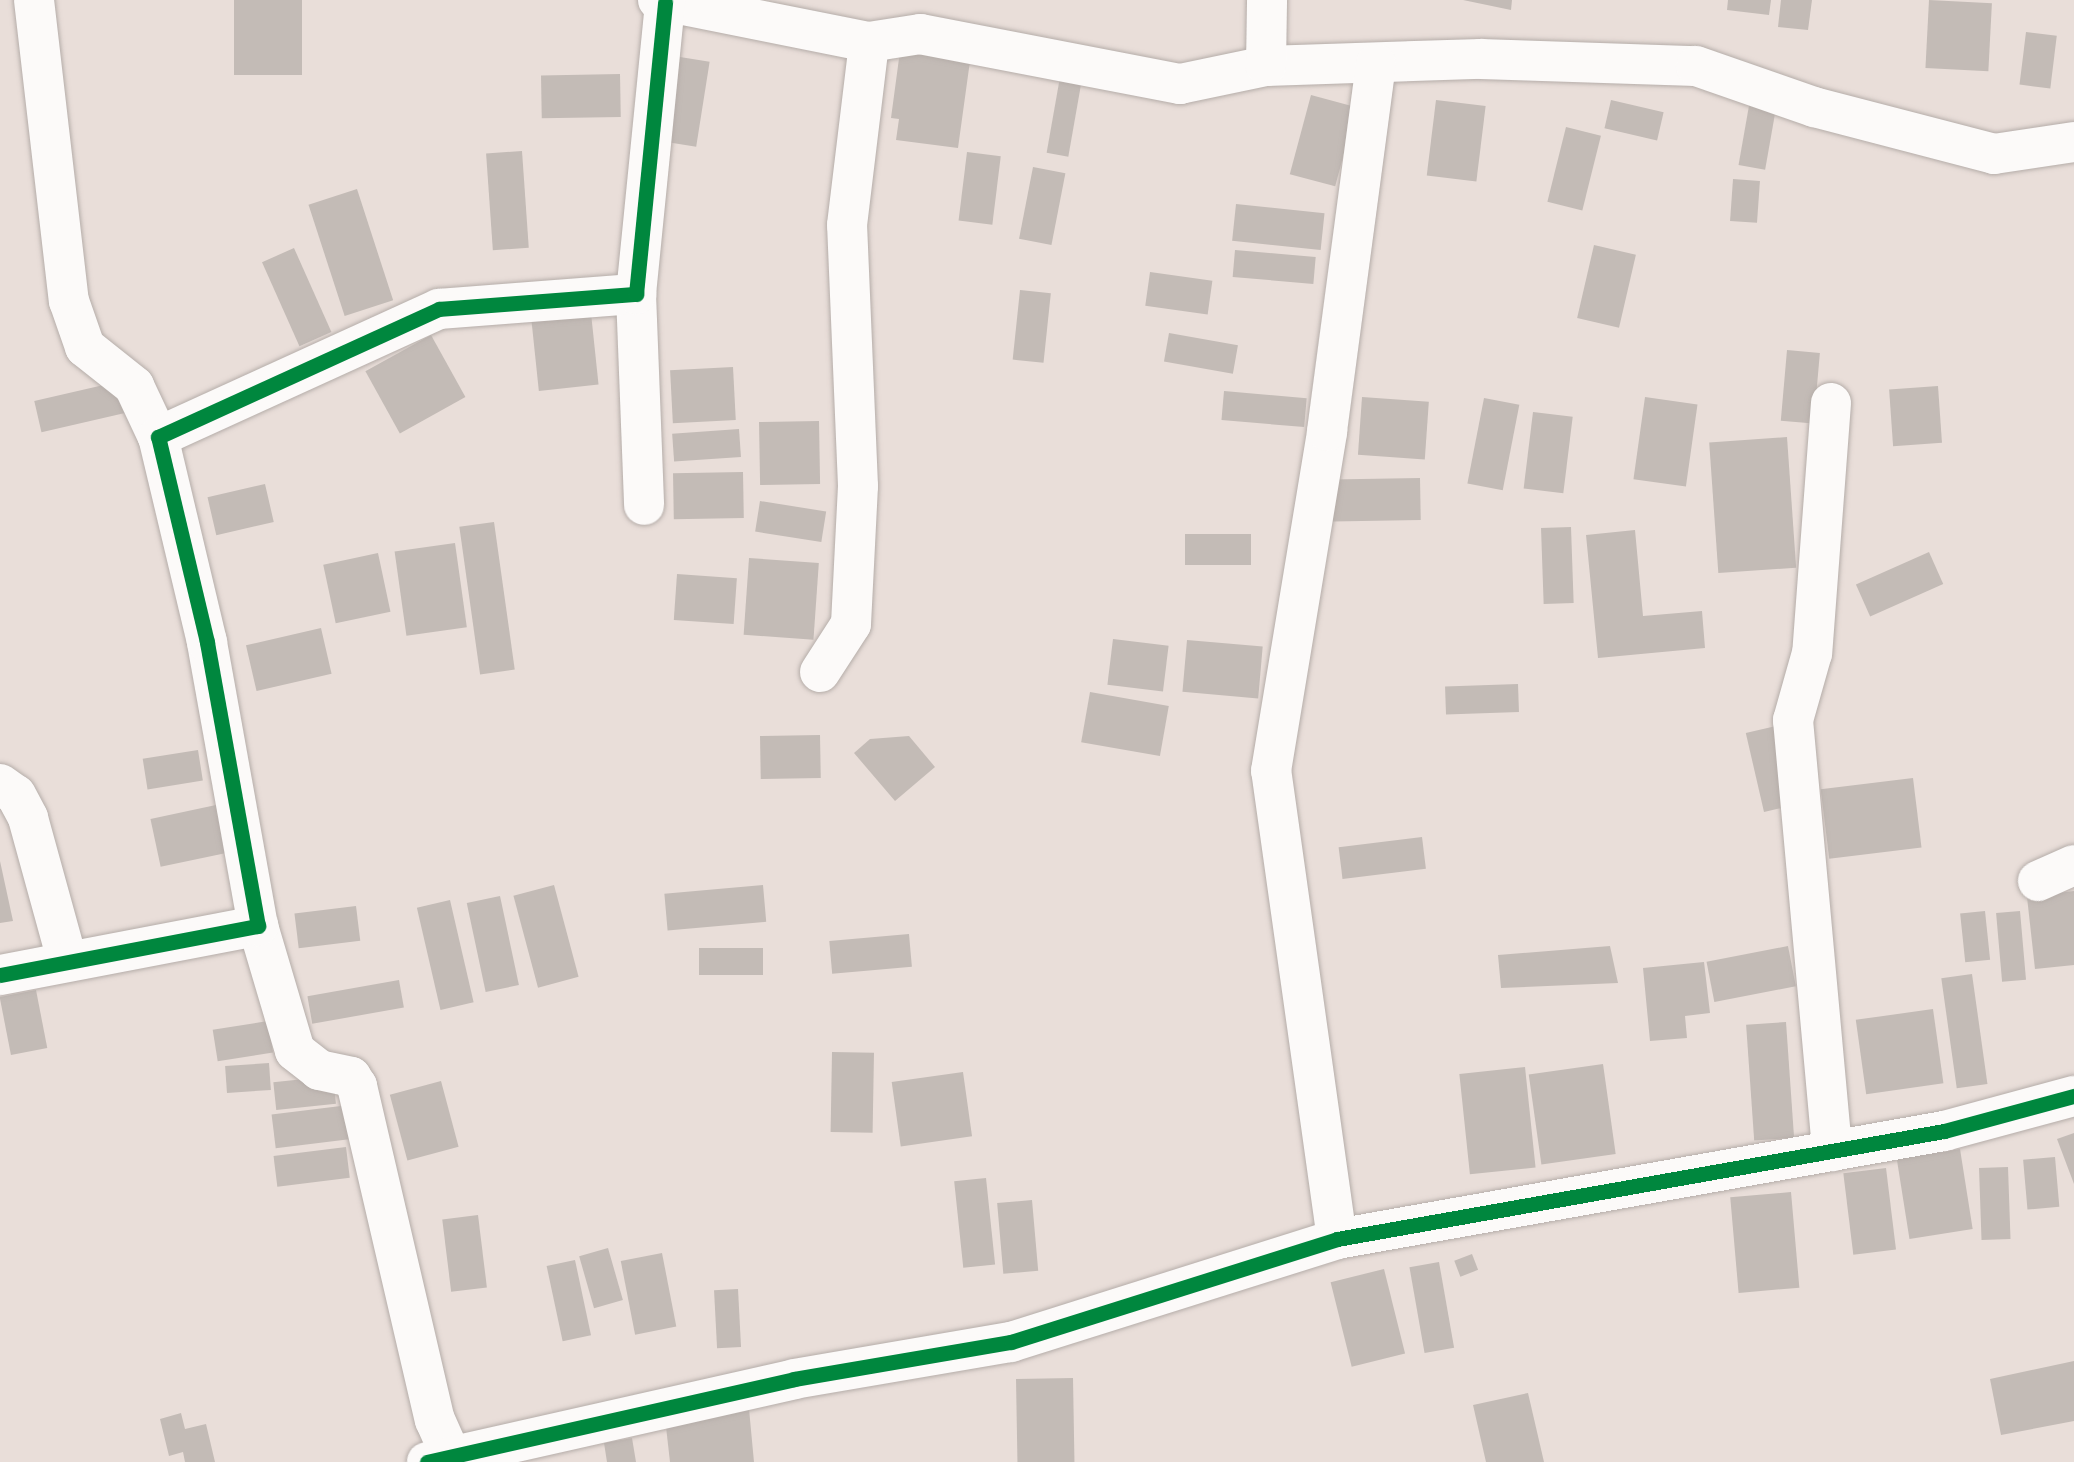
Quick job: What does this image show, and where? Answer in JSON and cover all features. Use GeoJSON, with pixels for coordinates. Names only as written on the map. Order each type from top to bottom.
{"type":"FeatureCollection","features":[{"type":"Feature","properties":{"kind":"street"},"geometry":{"type":"LineString","coordinates":[[34,0],[69,301],[85,347],[134,386],[158,437],[207,642],[258,926],[295,1051],[318,1070],[352,1077],[357,1086],[436,1420],[438,1458],[794,1379],[1011,1342],[1336,1238],[1832,1151],[2074,1096]]}},
{"type":"Feature","properties":{"kind":"street"},"geometry":{"type":"LineString","coordinates":[[1266,66],[1268,0]]}},
{"type":"Feature","properties":{"kind":"street"},"geometry":{"type":"LineString","coordinates":[[644,506],[636,294],[661,1],[869,42],[920,34],[1180,84],[1266,66],[1481,59],[1696,66],[1814,107],[1994,154],[2074,142]]}},
{"type":"Feature","properties":{"kind":"street"},"geometry":{"type":"LineString","coordinates":[[820,672],[851,624],[858,486],[848,225],[869,42]]}},
{"type":"Feature","properties":{"kind":"street"},"geometry":{"type":"LineString","coordinates":[[1336,1238],[1271,771],[1327,432],[1376,64]]}},
{"type":"Feature","properties":{"kind":"street"},"geometry":{"type":"LineString","coordinates":[[158,437],[439,309],[636,294]]}},
{"type":"Feature","properties":{"kind":"street"},"geometry":{"type":"LineString","coordinates":[[1831,403],[1812,652],[1793,720],[1832,1151]]}},
{"type":"Feature","properties":{"kind":"street"},"geometry":{"type":"LineString","coordinates":[[0,784],[16,795],[28,818],[67,960]]}},
{"type":"Feature","properties":{"kind":"street"},"geometry":{"type":"LineString","coordinates":[[0,975],[258,926]]}},
{"type":"Feature","properties":{"kind":"building"},"geometry":{"type":"Polygon","coordinates":[[[234,0],[302,0],[302,75],[234,75],[234,0]]]}},
{"type":"Feature","properties":{"kind":"building"},"geometry":{"type":"Polygon","coordinates":[[[1463,0],[1512,0],[1511,10],[1463,0]]]}},
{"type":"Feature","properties":{"kind":"building"},"geometry":{"type":"Polygon","coordinates":[[[1728,0],[1771,0],[1769,15],[1727,10],[1728,0]]]}},
{"type":"Feature","properties":{"kind":"building"},"geometry":{"type":"Polygon","coordinates":[[[1781,0],[1812,0],[1808,30],[1778,27],[1781,0]]]}},
{"type":"Feature","properties":{"kind":"building"},"geometry":{"type":"Polygon","coordinates":[[[1929,0],[1992,3],[1988,71],[1925,68],[1929,0]]]}},
{"type":"Feature","properties":{"kind":"building"},"geometry":{"type":"Polygon","coordinates":[[[2026,32],[2057,36],[2050,88],[2020,85],[2026,32]]]}},
{"type":"Feature","properties":{"kind":"building"},"geometry":{"type":"Polygon","coordinates":[[[900,51],[970,61],[958,148],[896,140],[899,119],[891,118],[900,51]]]}},
{"type":"Feature","properties":{"kind":"building"},"geometry":{"type":"Polygon","coordinates":[[[680,57],[710,62],[696,147],[667,142],[680,57]]]}},
{"type":"Feature","properties":{"kind":"building"},"geometry":{"type":"Polygon","coordinates":[[[620,74],[621,117],[542,118],[541,75],[620,74]]]}},
{"type":"Feature","properties":{"kind":"building"},"geometry":{"type":"Polygon","coordinates":[[[1060,77],[1082,81],[1068,157],[1047,153],[1060,77]]]}},
{"type":"Feature","properties":{"kind":"building"},"geometry":{"type":"Polygon","coordinates":[[[1311,95],[1356,107],[1335,186],[1290,174],[1311,95]]]}},
{"type":"Feature","properties":{"kind":"building"},"geometry":{"type":"Polygon","coordinates":[[[1436,100],[1486,106],[1476,182],[1427,175],[1436,100]]]}},
{"type":"Feature","properties":{"kind":"building"},"geometry":{"type":"Polygon","coordinates":[[[1611,100],[1664,112],[1657,140],[1604,128],[1611,100]]]}},
{"type":"Feature","properties":{"kind":"building"},"geometry":{"type":"Polygon","coordinates":[[[1750,100],[1777,105],[1765,170],[1739,165],[1750,100]]]}},
{"type":"Feature","properties":{"kind":"building"},"geometry":{"type":"Polygon","coordinates":[[[1566,127],[1601,136],[1582,210],[1547,202],[1566,127]]]}},
{"type":"Feature","properties":{"kind":"building"},"geometry":{"type":"Polygon","coordinates":[[[522,151],[529,248],[493,250],[486,154],[522,151]]]}},
{"type":"Feature","properties":{"kind":"building"},"geometry":{"type":"Polygon","coordinates":[[[967,152],[1001,156],[992,225],[959,220],[967,152]]]}},
{"type":"Feature","properties":{"kind":"building"},"geometry":{"type":"Polygon","coordinates":[[[1033,167],[1065,173],[1051,245],[1019,239],[1033,167]]]}},
{"type":"Feature","properties":{"kind":"building"},"geometry":{"type":"Polygon","coordinates":[[[1733,179],[1760,181],[1757,223],[1730,221],[1733,179]]]}},
{"type":"Feature","properties":{"kind":"building"},"geometry":{"type":"Polygon","coordinates":[[[357,189],[393,300],[345,316],[308,205],[357,189]]]}},
{"type":"Feature","properties":{"kind":"building"},"geometry":{"type":"Polygon","coordinates":[[[1236,204],[1325,213],[1321,250],[1232,241],[1236,204]]]}},
{"type":"Feature","properties":{"kind":"building"},"geometry":{"type":"Polygon","coordinates":[[[1594,245],[1636,255],[1619,328],[1577,318],[1594,245]]]}},
{"type":"Feature","properties":{"kind":"building"},"geometry":{"type":"Polygon","coordinates":[[[294,248],[331,332],[299,346],[262,262],[294,248]]]}},
{"type":"Feature","properties":{"kind":"building"},"geometry":{"type":"Polygon","coordinates":[[[1235,250],[1316,257],[1313,284],[1233,277],[1235,250]]]}},
{"type":"Feature","properties":{"kind":"building"},"geometry":{"type":"Polygon","coordinates":[[[1150,272],[1212,281],[1208,314],[1145,306],[1150,272]]]}},
{"type":"Feature","properties":{"kind":"building"},"geometry":{"type":"Polygon","coordinates":[[[1020,290],[1051,293],[1044,363],[1013,360],[1020,290]]]}},
{"type":"Feature","properties":{"kind":"building"},"geometry":{"type":"Polygon","coordinates":[[[591,313],[599,385],[539,391],[531,319],[591,313]]]}},
{"type":"Feature","properties":{"kind":"building"},"geometry":{"type":"Polygon","coordinates":[[[1169,333],[1238,345],[1233,374],[1164,362],[1169,333]]]}},
{"type":"Feature","properties":{"kind":"building"},"geometry":{"type":"Polygon","coordinates":[[[431,335],[465,397],[400,433],[365,371],[431,335]]]}},
{"type":"Feature","properties":{"kind":"building"},"geometry":{"type":"Polygon","coordinates":[[[1787,350],[1820,353],[1814,424],[1781,421],[1787,350]]]}},
{"type":"Feature","properties":{"kind":"building"},"geometry":{"type":"Polygon","coordinates":[[[733,367],[736,420],[673,423],[670,370],[733,367]]]}},
{"type":"Feature","properties":{"kind":"building"},"geometry":{"type":"Polygon","coordinates":[[[121,381],[128,412],[41,432],[34,401],[121,381]]]}},
{"type":"Feature","properties":{"kind":"building"},"geometry":{"type":"Polygon","coordinates":[[[1938,386],[1942,443],[1893,446],[1889,389],[1938,386]]]}},
{"type":"Feature","properties":{"kind":"building"},"geometry":{"type":"Polygon","coordinates":[[[1224,391],[1307,398],[1304,427],[1221,420],[1224,391]]]}},
{"type":"Feature","properties":{"kind":"building"},"geometry":{"type":"Polygon","coordinates":[[[1362,397],[1429,402],[1425,460],[1358,455],[1362,397]]]}},
{"type":"Feature","properties":{"kind":"building"},"geometry":{"type":"Polygon","coordinates":[[[1645,397],[1697,404],[1686,487],[1633,479],[1645,397]]]}},
{"type":"Feature","properties":{"kind":"building"},"geometry":{"type":"Polygon","coordinates":[[[1484,398],[1519,405],[1503,490],[1467,483],[1484,398]]]}},
{"type":"Feature","properties":{"kind":"building"},"geometry":{"type":"Polygon","coordinates":[[[1533,412],[1573,417],[1563,493],[1524,488],[1533,412]]]}},
{"type":"Feature","properties":{"kind":"building"},"geometry":{"type":"Polygon","coordinates":[[[819,421],[820,484],[760,485],[759,422],[819,421]]]}},
{"type":"Feature","properties":{"kind":"building"},"geometry":{"type":"Polygon","coordinates":[[[739,429],[741,457],[674,462],[672,434],[739,429]]]}},
{"type":"Feature","properties":{"kind":"building"},"geometry":{"type":"Polygon","coordinates":[[[1787,437],[1796,568],[1718,573],[1709,442],[1787,437]]]}},
{"type":"Feature","properties":{"kind":"building"},"geometry":{"type":"Polygon","coordinates":[[[743,472],[744,518],[674,519],[673,473],[743,472]]]}},
{"type":"Feature","properties":{"kind":"building"},"geometry":{"type":"Polygon","coordinates":[[[1420,478],[1421,520],[1333,522],[1332,480],[1420,478]]]}},
{"type":"Feature","properties":{"kind":"building"},"geometry":{"type":"Polygon","coordinates":[[[265,484],[274,522],[216,535],[208,497],[265,484]]]}},
{"type":"Feature","properties":{"kind":"building"},"geometry":{"type":"Polygon","coordinates":[[[760,501],[826,511],[821,542],[755,532],[760,501]]]}},
{"type":"Feature","properties":{"kind":"building"},"geometry":{"type":"Polygon","coordinates":[[[494,522],[515,670],[480,674],[459,527],[494,522]]]}},
{"type":"Feature","properties":{"kind":"building"},"geometry":{"type":"Polygon","coordinates":[[[1571,527],[1574,603],[1544,604],[1541,528],[1571,527]]]}},
{"type":"Feature","properties":{"kind":"building"},"geometry":{"type":"Polygon","coordinates":[[[1635,530],[1643,616],[1702,611],[1705,648],[1598,658],[1586,535],[1635,530]]]}},
{"type":"Feature","properties":{"kind":"building"},"geometry":{"type":"Polygon","coordinates":[[[1185,534],[1251,534],[1251,565],[1185,565],[1185,534]]]}},
{"type":"Feature","properties":{"kind":"building"},"geometry":{"type":"Polygon","coordinates":[[[455,543],[467,627],[406,636],[395,551],[455,543]]]}},
{"type":"Feature","properties":{"kind":"building"},"geometry":{"type":"Polygon","coordinates":[[[1929,552],[1943,584],[1870,617],[1856,585],[1929,552]]]}},
{"type":"Feature","properties":{"kind":"building"},"geometry":{"type":"Polygon","coordinates":[[[378,553],[390,612],[336,623],[323,565],[378,553]]]}},
{"type":"Feature","properties":{"kind":"building"},"geometry":{"type":"Polygon","coordinates":[[[749,558],[819,563],[813,640],[744,635],[749,558]]]}},
{"type":"Feature","properties":{"kind":"building"},"geometry":{"type":"Polygon","coordinates":[[[677,574],[737,578],[734,624],[674,620],[677,574]]]}},
{"type":"Feature","properties":{"kind":"building"},"geometry":{"type":"Polygon","coordinates":[[[321,628],[332,674],[257,691],[246,645],[321,628]]]}},
{"type":"Feature","properties":{"kind":"building"},"geometry":{"type":"Polygon","coordinates":[[[1113,639],[1169,646],[1163,691],[1107,685],[1113,639]]]}},
{"type":"Feature","properties":{"kind":"building"},"geometry":{"type":"Polygon","coordinates":[[[1187,640],[1263,647],[1258,698],[1182,692],[1187,640]]]}},
{"type":"Feature","properties":{"kind":"building"},"geometry":{"type":"Polygon","coordinates":[[[1518,684],[1519,712],[1446,715],[1445,687],[1518,684]]]}},
{"type":"Feature","properties":{"kind":"building"},"geometry":{"type":"Polygon","coordinates":[[[1090,692],[1169,706],[1160,756],[1081,742],[1090,692]]]}},
{"type":"Feature","properties":{"kind":"building"},"geometry":{"type":"Polygon","coordinates":[[[1776,726],[1794,805],[1764,812],[1746,733],[1776,726]]]}},
{"type":"Feature","properties":{"kind":"building"},"geometry":{"type":"Polygon","coordinates":[[[820,735],[821,778],[761,779],[760,736],[820,735]]]}},
{"type":"Feature","properties":{"kind":"building"},"geometry":{"type":"Polygon","coordinates":[[[909,736],[935,767],[895,801],[854,753],[870,739],[909,736]]]}},
{"type":"Feature","properties":{"kind":"building"},"geometry":{"type":"Polygon","coordinates":[[[198,750],[203,781],[148,789],[143,759],[198,750]]]}},
{"type":"Feature","properties":{"kind":"building"},"geometry":{"type":"Polygon","coordinates":[[[1913,778],[1922,847],[1829,859],[1821,789],[1913,778]]]}},
{"type":"Feature","properties":{"kind":"building"},"geometry":{"type":"Polygon","coordinates":[[[216,805],[226,853],[161,867],[150,819],[216,805]]]}},
{"type":"Feature","properties":{"kind":"building"},"geometry":{"type":"Polygon","coordinates":[[[1422,837],[1426,869],[1343,879],[1339,847],[1422,837]]]}},
{"type":"Feature","properties":{"kind":"building"},"geometry":{"type":"Polygon","coordinates":[[[0,861],[13,921],[0,923],[0,861]]]}},
{"type":"Feature","properties":{"kind":"building"},"geometry":{"type":"Polygon","coordinates":[[[554,885],[579,977],[538,988],[513,896],[554,885]]]}},
{"type":"Feature","properties":{"kind":"building"},"geometry":{"type":"Polygon","coordinates":[[[763,885],[766,922],[668,930],[664,894],[763,885]]]}},
{"type":"Feature","properties":{"kind":"building"},"geometry":{"type":"Polygon","coordinates":[[[2074,891],[2074,965],[2035,969],[2027,897],[2074,891]]]}},
{"type":"Feature","properties":{"kind":"building"},"geometry":{"type":"Polygon","coordinates":[[[500,896],[519,985],[486,992],[467,903],[500,896]]]}},
{"type":"Feature","properties":{"kind":"building"},"geometry":{"type":"Polygon","coordinates":[[[450,900],[474,1002],[440,1010],[417,908],[450,900]]]}},
{"type":"Feature","properties":{"kind":"building"},"geometry":{"type":"Polygon","coordinates":[[[356,906],[360,941],[299,948],[294,914],[356,906]]]}},
{"type":"Feature","properties":{"kind":"building"},"geometry":{"type":"Polygon","coordinates":[[[1985,911],[1990,960],[1965,962],[1960,914],[1985,911]]]}},
{"type":"Feature","properties":{"kind":"building"},"geometry":{"type":"Polygon","coordinates":[[[2020,911],[2026,980],[2002,982],[1996,913],[2020,911]]]}},
{"type":"Feature","properties":{"kind":"building"},"geometry":{"type":"Polygon","coordinates":[[[909,934],[912,967],[832,974],[829,941],[909,934]]]}},
{"type":"Feature","properties":{"kind":"building"},"geometry":{"type":"Polygon","coordinates":[[[1610,946],[1618,983],[1501,988],[1498,955],[1610,946]]]}},
{"type":"Feature","properties":{"kind":"building"},"geometry":{"type":"Polygon","coordinates":[[[1788,946],[1796,986],[1714,1002],[1707,962],[1788,946]]]}},
{"type":"Feature","properties":{"kind":"building"},"geometry":{"type":"Polygon","coordinates":[[[699,948],[763,948],[763,975],[699,975],[699,948]]]}},
{"type":"Feature","properties":{"kind":"building"},"geometry":{"type":"Polygon","coordinates":[[[1704,962],[1710,1013],[1685,1016],[1687,1038],[1650,1041],[1643,968],[1704,962]]]}},
{"type":"Feature","properties":{"kind":"building"},"geometry":{"type":"Polygon","coordinates":[[[1972,974],[1987,1084],[1957,1088],[1941,978],[1972,974]]]}},
{"type":"Feature","properties":{"kind":"building"},"geometry":{"type":"Polygon","coordinates":[[[399,980],[404,1008],[312,1024],[307,996],[399,980]]]}},
{"type":"Feature","properties":{"kind":"building"},"geometry":{"type":"Polygon","coordinates":[[[36,990],[47,1048],[11,1055],[0,997],[36,990]]]}},
{"type":"Feature","properties":{"kind":"building"},"geometry":{"type":"Polygon","coordinates":[[[1933,1009],[1943,1083],[1866,1094],[1856,1020],[1933,1009]]]}},
{"type":"Feature","properties":{"kind":"building"},"geometry":{"type":"Polygon","coordinates":[[[268,1021],[273,1053],[218,1061],[213,1030],[268,1021]]]}},
{"type":"Feature","properties":{"kind":"building"},"geometry":{"type":"Polygon","coordinates":[[[1786,1022],[1794,1138],[1754,1141],[1746,1025],[1786,1022]]]}},
{"type":"Feature","properties":{"kind":"building"},"geometry":{"type":"Polygon","coordinates":[[[832,1052],[874,1053],[873,1133],[831,1132],[832,1052]]]}},
{"type":"Feature","properties":{"kind":"building"},"geometry":{"type":"Polygon","coordinates":[[[269,1063],[271,1090],[227,1093],[225,1066],[269,1063]]]}},
{"type":"Feature","properties":{"kind":"building"},"geometry":{"type":"Polygon","coordinates":[[[1603,1064],[1616,1154],[1541,1165],[1529,1074],[1603,1064]]]}},
{"type":"Feature","properties":{"kind":"building"},"geometry":{"type":"Polygon","coordinates":[[[1525,1067],[1536,1167],[1470,1174],[1459,1074],[1525,1067]]]}},
{"type":"Feature","properties":{"kind":"building"},"geometry":{"type":"Polygon","coordinates":[[[963,1072],[972,1136],[901,1146],[892,1082],[963,1072]]]}},
{"type":"Feature","properties":{"kind":"building"},"geometry":{"type":"Polygon","coordinates":[[[333,1076],[336,1104],[276,1110],[273,1082],[333,1076]]]}},
{"type":"Feature","properties":{"kind":"building"},"geometry":{"type":"Polygon","coordinates":[[[441,1081],[459,1147],[407,1160],[390,1095],[441,1081]]]}},
{"type":"Feature","properties":{"kind":"building"},"geometry":{"type":"Polygon","coordinates":[[[349,1105],[353,1139],[276,1148],[272,1115],[349,1105]]]}},
{"type":"Feature","properties":{"kind":"building"},"geometry":{"type":"Polygon","coordinates":[[[2074,1133],[2074,1184],[2057,1139],[2074,1133]]]}},
{"type":"Feature","properties":{"kind":"building"},"geometry":{"type":"Polygon","coordinates":[[[346,1147],[350,1178],[277,1187],[274,1156],[346,1147]]]}},
{"type":"Feature","properties":{"kind":"building"},"geometry":{"type":"Polygon","coordinates":[[[1960,1149],[1973,1229],[1909,1239],[1897,1159],[1960,1149]]]}},
{"type":"Feature","properties":{"kind":"building"},"geometry":{"type":"Polygon","coordinates":[[[2055,1157],[2059,1207],[2027,1210],[2023,1160],[2055,1157]]]}},
{"type":"Feature","properties":{"kind":"building"},"geometry":{"type":"Polygon","coordinates":[[[2008,1167],[2011,1239],[1982,1240],[1979,1168],[2008,1167]]]}},
{"type":"Feature","properties":{"kind":"building"},"geometry":{"type":"Polygon","coordinates":[[[1886,1168],[1896,1249],[1853,1255],[1843,1173],[1886,1168]]]}},
{"type":"Feature","properties":{"kind":"building"},"geometry":{"type":"Polygon","coordinates":[[[986,1178],[995,1265],[963,1268],[954,1181],[986,1178]]]}},
{"type":"Feature","properties":{"kind":"building"},"geometry":{"type":"Polygon","coordinates":[[[1791,1192],[1799,1288],[1739,1293],[1730,1197],[1791,1192]]]}},
{"type":"Feature","properties":{"kind":"building"},"geometry":{"type":"Polygon","coordinates":[[[1032,1200],[1038,1271],[1003,1274],[997,1203],[1032,1200]]]}},
{"type":"Feature","properties":{"kind":"building"},"geometry":{"type":"Polygon","coordinates":[[[478,1215],[487,1287],[451,1292],[442,1219],[478,1215]]]}},
{"type":"Feature","properties":{"kind":"building"},"geometry":{"type":"Polygon","coordinates":[[[608,1248],[623,1300],[594,1308],[579,1256],[608,1248]]]}},
{"type":"Feature","properties":{"kind":"building"},"geometry":{"type":"Polygon","coordinates":[[[662,1253],[676,1327],[635,1335],[621,1261],[662,1253]]]}},
{"type":"Feature","properties":{"kind":"building"},"geometry":{"type":"Polygon","coordinates":[[[1472,1254],[1478,1270],[1460,1277],[1454,1261],[1472,1254]]]}},
{"type":"Feature","properties":{"kind":"building"},"geometry":{"type":"Polygon","coordinates":[[[575,1260],[591,1335],[563,1341],[547,1266],[575,1260]]]}},
{"type":"Feature","properties":{"kind":"building"},"geometry":{"type":"Polygon","coordinates":[[[1439,1262],[1454,1348],[1425,1353],[1409,1267],[1439,1262]]]}},
{"type":"Feature","properties":{"kind":"building"},"geometry":{"type":"Polygon","coordinates":[[[1384,1269],[1405,1353],[1352,1367],[1331,1282],[1384,1269]]]}},
{"type":"Feature","properties":{"kind":"building"},"geometry":{"type":"Polygon","coordinates":[[[738,1289],[741,1347],[717,1348],[714,1290],[738,1289]]]}},
{"type":"Feature","properties":{"kind":"building"},"geometry":{"type":"Polygon","coordinates":[[[2074,1361],[2074,1421],[2001,1435],[1990,1379],[2074,1361]]]}},
{"type":"Feature","properties":{"kind":"building"},"geometry":{"type":"Polygon","coordinates":[[[1073,1378],[1074,1462],[1017,1462],[1016,1379],[1073,1378]]]}},
{"type":"Feature","properties":{"kind":"building"},"geometry":{"type":"Polygon","coordinates":[[[1528,1393],[1544,1462],[1486,1462],[1473,1405],[1528,1393]]]}},
{"type":"Feature","properties":{"kind":"building"},"geometry":{"type":"Polygon","coordinates":[[[749,1409],[754,1462],[670,1462],[665,1418],[749,1409]]]}},
{"type":"Feature","properties":{"kind":"building"},"geometry":{"type":"Polygon","coordinates":[[[181,1413],[185,1429],[206,1424],[215,1462],[185,1462],[183,1452],[169,1456],[160,1419],[181,1413]]]}},
{"type":"Feature","properties":{"kind":"building"},"geometry":{"type":"Polygon","coordinates":[[[632,1438],[636,1462],[607,1462],[604,1443],[632,1438]]]}},
{"type":"Feature","properties":{"kind":"cycle path"},"geometry":{"type":"LineString","coordinates":[[0,975],[258,926],[207,642],[158,437],[439,309],[636,294],[665,2]]}},
{"type":"Feature","properties":{"kind":"cycle path"},"geometry":{"type":"LineString","coordinates":[[427,1462],[794,1379],[1011,1342],[1337,1239],[1944,1131],[2074,1096]]}}]}
